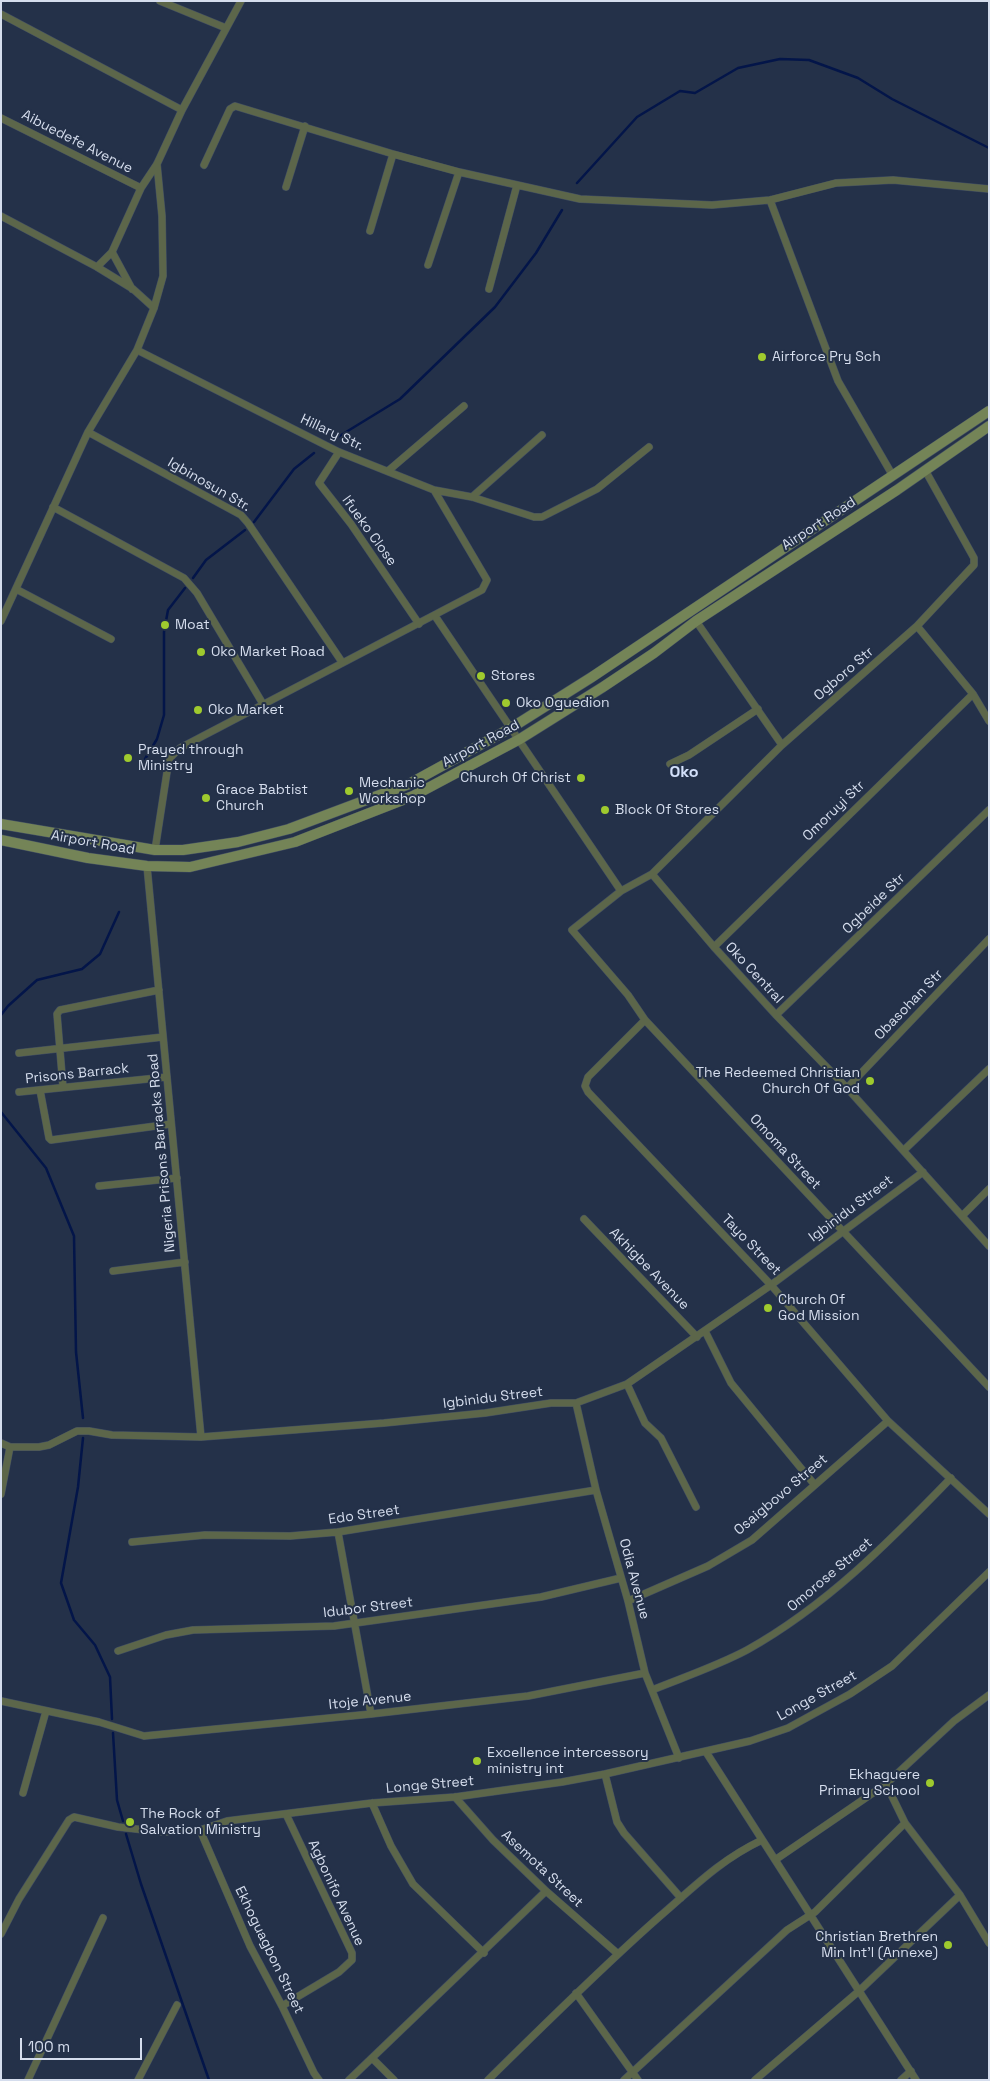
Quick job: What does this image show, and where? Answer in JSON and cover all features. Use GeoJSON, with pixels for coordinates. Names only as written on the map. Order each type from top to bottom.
{"type":"FeatureCollection","features":[{"type":"Feature","properties":{"kind":"main road","name":"Airport Road"},"geometry":{"type":"LineString","coordinates":[[1,824],[155,850],[182,850],[238,842],[289,829],[409,784],[511,728],[636,648],[989,411]]}},
{"type":"Feature","properties":{"kind":"main road","name":"Airport Road"},"geometry":{"type":"LineString","coordinates":[[1,840],[88,858],[147,866],[190,867],[295,842],[414,796],[520,739],[654,653],[696,620],[989,426]]}},
{"type":"Feature","properties":{"kind":"street"},"geometry":{"type":"LineString","coordinates":[[160,1],[226,28]]}},
{"type":"Feature","properties":{"kind":"street"},"geometry":{"type":"LineString","coordinates":[[98,268],[112,252],[141,188],[157,164],[182,110],[241,1]]}},
{"type":"Feature","properties":{"kind":"street"},"geometry":{"type":"LineString","coordinates":[[1,14],[182,110]]}},
{"type":"Feature","properties":{"kind":"street"},"geometry":{"type":"LineString","coordinates":[[204,165],[230,109],[235,106],[459,172],[580,199],[712,205],[770,200],[836,183],[883,181],[989,189]]}},
{"type":"Feature","properties":{"kind":"street","name":"Aibuedefe Avenue"},"geometry":{"type":"LineString","coordinates":[[1,118],[141,188]]}},
{"type":"Feature","properties":{"kind":"street"},"geometry":{"type":"LineString","coordinates":[[286,186],[305,126]]}},
{"type":"Feature","properties":{"kind":"street"},"geometry":{"type":"LineString","coordinates":[[370,231],[393,154]]}},
{"type":"Feature","properties":{"kind":"street"},"geometry":{"type":"LineString","coordinates":[[1,621],[88,432],[137,350],[154,308],[163,276],[162,216],[157,164]]}},
{"type":"Feature","properties":{"kind":"street"},"geometry":{"type":"LineString","coordinates":[[428,265],[459,172]]}},
{"type":"Feature","properties":{"kind":"street"},"geometry":{"type":"LineString","coordinates":[[489,289],[517,185]]}},
{"type":"Feature","properties":{"kind":"street"},"geometry":{"type":"LineString","coordinates":[[770,200],[838,381],[893,476]]}},
{"type":"Feature","properties":{"kind":"street"},"geometry":{"type":"LineString","coordinates":[[1,216],[98,268],[133,290],[154,308]]}},
{"type":"Feature","properties":{"kind":"street"},"geometry":{"type":"LineString","coordinates":[[112,252],[133,290]]}},
{"type":"Feature","properties":{"kind":"street","name":"Hillary Str."},"geometry":{"type":"LineString","coordinates":[[137,350],[339,452],[434,490],[472,497],[534,517],[542,517],[597,488],[649,447]]}},
{"type":"Feature","properties":{"kind":"street"},"geometry":{"type":"LineString","coordinates":[[388,471],[464,406]]}},
{"type":"Feature","properties":{"kind":"street","name":"Igbinosun Str."},"geometry":{"type":"LineString","coordinates":[[88,432],[241,515],[342,662]]}},
{"type":"Feature","properties":{"kind":"street"},"geometry":{"type":"LineString","coordinates":[[472,497],[542,435]]}},
{"type":"Feature","properties":{"kind":"street","name":"Ifueko Close"},"geometry":{"type":"LineString","coordinates":[[339,452],[319,483],[351,524],[419,624]]}},
{"type":"Feature","properties":{"kind":"street","name":"Ogboro Str"},"geometry":{"type":"LineString","coordinates":[[652,874],[782,745],[918,626],[974,565],[974,558],[925,470]]}},
{"type":"Feature","properties":{"kind":"street"},"geometry":{"type":"LineString","coordinates":[[155,850],[169,760],[173,753],[342,662],[435,616],[482,590],[487,580],[483,570],[434,490]]}},
{"type":"Feature","properties":{"kind":"street"},"geometry":{"type":"LineString","coordinates":[[54,507],[184,578],[197,593],[263,704]]}},
{"type":"Feature","properties":{"kind":"street"},"geometry":{"type":"LineString","coordinates":[[16,588],[111,639]]}},
{"type":"Feature","properties":{"kind":"street"},"geometry":{"type":"LineString","coordinates":[[435,616],[621,891],[652,874]]}},
{"type":"Feature","properties":{"kind":"street"},"geometry":{"type":"LineString","coordinates":[[696,620],[782,745]]}},
{"type":"Feature","properties":{"kind":"street"},"geometry":{"type":"LineString","coordinates":[[918,626],[973,694],[989,721]]}},
{"type":"Feature","properties":{"kind":"street","name":"Omoruyi Str"},"geometry":{"type":"LineString","coordinates":[[714,947],[973,694]]}},
{"type":"Feature","properties":{"kind":"street"},"geometry":{"type":"LineString","coordinates":[[670,764],[689,755],[758,709]]}},
{"type":"Feature","properties":{"kind":"street","name":"Ogbeide Str"},"geometry":{"type":"LineString","coordinates":[[776,1015],[989,810]]}},
{"type":"Feature","properties":{"kind":"street","name":"Nigeria Prisons Barracks Road"},"geometry":{"type":"LineString","coordinates":[[147,866],[201,1437]]}},
{"type":"Feature","properties":{"kind":"street","name":"Oko Central"},"geometry":{"type":"LineString","coordinates":[[652,874],[714,947],[776,1015],[847,1088],[989,1246]]}},
{"type":"Feature","properties":{"kind":"street","name":"Omoma Street"},"geometry":{"type":"LineString","coordinates":[[621,891],[572,930],[628,995],[645,1020],[989,1387]]}},
{"type":"Feature","properties":{"kind":"street","name":"Obasohan Str"},"geometry":{"type":"LineString","coordinates":[[847,1088],[989,939]]}},
{"type":"Feature","properties":{"kind":"street"},"geometry":{"type":"LineString","coordinates":[[63,1087],[57,1014],[60,1010],[159,990]]}},
{"type":"Feature","properties":{"kind":"street","name":"Tayo Street"},"geometry":{"type":"LineString","coordinates":[[645,1020],[588,1077],[585,1086],[588,1092],[771,1285],[888,1421],[989,1514]]}},
{"type":"Feature","properties":{"kind":"street"},"geometry":{"type":"LineString","coordinates":[[18,1053],[163,1037]]}},
{"type":"Feature","properties":{"kind":"street"},"geometry":{"type":"LineString","coordinates":[[904,1150],[989,1068]]}},
{"type":"Feature","properties":{"kind":"street","name":"Prisons Barrack"},"geometry":{"type":"LineString","coordinates":[[18,1092],[167,1077]]}},
{"type":"Feature","properties":{"kind":"street"},"geometry":{"type":"LineString","coordinates":[[40,1090],[49,1138],[51,1140],[171,1124]]}},
{"type":"Feature","properties":{"kind":"street","name":"Igbinidu Street"},"geometry":{"type":"LineString","coordinates":[[1,1443],[10,1447],[39,1447],[48,1445],[77,1431],[112,1435],[201,1437],[384,1423],[485,1413],[551,1403],[576,1402],[627,1384],[771,1285],[923,1172]]}},
{"type":"Feature","properties":{"kind":"street"},"geometry":{"type":"LineString","coordinates":[[99,1186],[177,1178]]}},
{"type":"Feature","properties":{"kind":"street"},"geometry":{"type":"LineString","coordinates":[[962,1216],[989,1189]]}},
{"type":"Feature","properties":{"kind":"street","name":"Akhigbe Avenue"},"geometry":{"type":"LineString","coordinates":[[584,1219],[697,1337]]}},
{"type":"Feature","properties":{"kind":"street"},"geometry":{"type":"LineString","coordinates":[[113,1271],[185,1262]]}},
{"type":"Feature","properties":{"kind":"street"},"geometry":{"type":"LineString","coordinates":[[705,1331],[731,1383],[814,1484]]}},
{"type":"Feature","properties":{"kind":"street"},"geometry":{"type":"LineString","coordinates":[[627,1384],[644,1424],[661,1438],[696,1507]]}},
{"type":"Feature","properties":{"kind":"street","name":"Odia Avenue"},"geometry":{"type":"LineString","coordinates":[[576,1402],[596,1490],[628,1601],[645,1674],[679,1758]]}},
{"type":"Feature","properties":{"kind":"street","name":"Osaigbovo Street"},"geometry":{"type":"LineString","coordinates":[[628,1601],[708,1566],[752,1540],[888,1421]]}},
{"type":"Feature","properties":{"kind":"street"},"geometry":{"type":"LineString","coordinates":[[1,1494],[10,1447]]}},
{"type":"Feature","properties":{"kind":"street","name":"Omorose Street"},"geometry":{"type":"LineString","coordinates":[[652,1690],[713,1666],[747,1650],[815,1607],[894,1537],[951,1478]]}},
{"type":"Feature","properties":{"kind":"street","name":"Edo Street"},"geometry":{"type":"LineString","coordinates":[[132,1542],[205,1535],[290,1536],[338,1532],[596,1490]]}},
{"type":"Feature","properties":{"kind":"street"},"geometry":{"type":"LineString","coordinates":[[338,1532],[371,1714]]}},
{"type":"Feature","properties":{"kind":"street","name":"Longe Street"},"geometry":{"type":"LineString","coordinates":[[1,1934],[19,1899],[69,1820],[74,1817],[118,1827],[154,1831],[200,1830],[227,1821],[372,1803],[455,1797],[606,1774],[750,1741],[788,1728],[850,1694],[892,1666],[989,1572]]}},
{"type":"Feature","properties":{"kind":"street","name":"Idubor Street"},"geometry":{"type":"LineString","coordinates":[[118,1651],[166,1635],[193,1630],[334,1626],[540,1597],[621,1578]]}},
{"type":"Feature","properties":{"kind":"street","name":"Itoje Avenue"},"geometry":{"type":"LineString","coordinates":[[1,1701],[99,1722],[144,1736],[371,1714],[528,1696],[645,1674]]}},
{"type":"Feature","properties":{"kind":"street"},"geometry":{"type":"LineString","coordinates":[[776,1860],[886,1784],[954,1721],[989,1694]]}},
{"type":"Feature","properties":{"kind":"street"},"geometry":{"type":"LineString","coordinates":[[24,1793],[46,1711]]}},
{"type":"Feature","properties":{"kind":"street"},"geometry":{"type":"LineString","coordinates":[[706,1752],[916,2080]]}},
{"type":"Feature","properties":{"kind":"street"},"geometry":{"type":"LineString","coordinates":[[606,1774],[618,1822],[624,1833],[681,1898]]}},
{"type":"Feature","properties":{"kind":"street"},"geometry":{"type":"LineString","coordinates":[[886,1784],[905,1823],[960,1895],[989,1943]]}},
{"type":"Feature","properties":{"kind":"street","name":"Asemota Street"},"geometry":{"type":"LineString","coordinates":[[455,1797],[493,1840],[546,1892],[618,1954]]}},
{"type":"Feature","properties":{"kind":"street"},"geometry":{"type":"LineString","coordinates":[[372,1803],[391,1846],[413,1884],[484,1953]]}},
{"type":"Feature","properties":{"kind":"street","name":"Agbonifo Avenue"},"geometry":{"type":"LineString","coordinates":[[282,2006],[339,1972],[352,1960],[352,1953],[286,1814]]}},
{"type":"Feature","properties":{"kind":"street"},"geometry":{"type":"LineString","coordinates":[[624,2080],[787,1930],[815,1912],[905,1823]]}},
{"type":"Feature","properties":{"kind":"street","name":"Ekhoguagbon Street"},"geometry":{"type":"LineString","coordinates":[[200,1830],[250,1946],[319,2080]]}},
{"type":"Feature","properties":{"kind":"street"},"geometry":{"type":"LineString","coordinates":[[488,2080],[576,1993],[715,1868],[740,1850],[762,1840]]}},
{"type":"Feature","properties":{"kind":"street"},"geometry":{"type":"LineString","coordinates":[[349,2080],[546,1892]]}},
{"type":"Feature","properties":{"kind":"street"},"geometry":{"type":"LineString","coordinates":[[756,2080],[859,1991],[960,1895]]}},
{"type":"Feature","properties":{"kind":"street"},"geometry":{"type":"LineString","coordinates":[[28,2080],[103,1918]]}},
{"type":"Feature","properties":{"kind":"street"},"geometry":{"type":"LineString","coordinates":[[576,1993],[638,2080]]}},
{"type":"Feature","properties":{"kind":"street"},"geometry":{"type":"LineString","coordinates":[[138,2080],[176,2005]]}},
{"type":"Feature","properties":{"kind":"street"},"geometry":{"type":"LineString","coordinates":[[372,2058],[394,2080]]}},
{"type":"Feature","properties":{"kind":"street"},"geometry":{"type":"LineString","coordinates":[[901,2080],[911,2071]]}},
{"type":"Feature","properties":{"kind":"waterway"},"geometry":{"type":"LineString","coordinates":[[577,183],[637,117],[680,91],[695,93],[738,68],[780,59],[809,60],[858,78],[892,99],[989,148]]}},
{"type":"Feature","properties":{"kind":"waterway"},"geometry":{"type":"LineString","coordinates":[[333,440],[400,399],[495,307],[536,253],[562,210]]}},
{"type":"Feature","properties":{"kind":"waterway"},"geometry":{"type":"LineString","coordinates":[[254,522],[294,469],[314,453]]}},
{"type":"Feature","properties":{"kind":"waterway"},"geometry":{"type":"LineString","coordinates":[[193,578],[206,560],[245,530]]}},
{"type":"Feature","properties":{"kind":"waterway"},"geometry":{"type":"LineString","coordinates":[[145,759],[157,739],[164,715],[164,632],[168,610],[185,588]]}},
{"type":"Feature","properties":{"kind":"waterway"},"geometry":{"type":"LineString","coordinates":[[1,1015],[8,1006],[37,980],[82,969],[100,954],[119,912]]}},
{"type":"Feature","properties":{"kind":"waterway"},"geometry":{"type":"LineString","coordinates":[[1,1112],[46,1168],[74,1236],[76,1352],[83,1418]]}},
{"type":"Feature","properties":{"kind":"waterway"},"geometry":{"type":"LineString","coordinates":[[83,1438],[78,1487],[61,1583],[74,1620],[95,1645],[110,1677],[112,1719]]}},
{"type":"Feature","properties":{"kind":"waterway"},"geometry":{"type":"LineString","coordinates":[[113,1733],[117,1800],[123,1821]]}},
{"type":"Feature","properties":{"kind":"waterway"},"geometry":{"type":"LineString","coordinates":[[126,1834],[141,1884],[209,2080]]}},
{"type":"Feature","properties":{"kind":"place","name":"Airforce Pry Sch"},"geometry":{"type":"Point","coordinates":[762,357]}},
{"type":"Feature","properties":{"kind":"place","name":"Moat"},"geometry":{"type":"Point","coordinates":[165,625]}},
{"type":"Feature","properties":{"kind":"place","name":"Oko Market Road"},"geometry":{"type":"Point","coordinates":[201,652]}},
{"type":"Feature","properties":{"kind":"place","name":"Stores"},"geometry":{"type":"Point","coordinates":[481,676]}},
{"type":"Feature","properties":{"kind":"place","name":"Oko Oguedion"},"geometry":{"type":"Point","coordinates":[506,703]}},
{"type":"Feature","properties":{"kind":"place","name":"Oko Market"},"geometry":{"type":"Point","coordinates":[198,710]}},
{"type":"Feature","properties":{"kind":"place","name":"Prayed through Ministry"},"geometry":{"type":"Point","coordinates":[128,758]}},
{"type":"Feature","properties":{"kind":"place","name":"Church Of Christ"},"geometry":{"type":"Point","coordinates":[581,778]}},
{"type":"Feature","properties":{"kind":"place","name":"Mechanic Workshop"},"geometry":{"type":"Point","coordinates":[349,791]}},
{"type":"Feature","properties":{"kind":"place","name":"Grace Babtist Church"},"geometry":{"type":"Point","coordinates":[206,798]}},
{"type":"Feature","properties":{"kind":"place","name":"Block Of Stores"},"geometry":{"type":"Point","coordinates":[605,810]}},
{"type":"Feature","properties":{"kind":"place","name":"The Redeemed Christian Church Of God"},"geometry":{"type":"Point","coordinates":[870,1081]}},
{"type":"Feature","properties":{"kind":"place","name":"Church Of God Mission"},"geometry":{"type":"Point","coordinates":[768,1308]}},
{"type":"Feature","properties":{"kind":"place","name":"Excellence intercessory ministry int"},"geometry":{"type":"Point","coordinates":[477,1761]}},
{"type":"Feature","properties":{"kind":"place","name":"Ekhaguere Primary School"},"geometry":{"type":"Point","coordinates":[930,1783]}},
{"type":"Feature","properties":{"kind":"place","name":"The Rock of Salvation Ministry"},"geometry":{"type":"Point","coordinates":[130,1822]}},
{"type":"Feature","properties":{"kind":"place","name":"Christian Brethren Min Int'l (Annexe)"},"geometry":{"type":"Point","coordinates":[948,1945]}},
{"type":"Feature","properties":{"kind":"district","name":"Oko"},"geometry":{"type":"Point","coordinates":[684,773]}}]}
